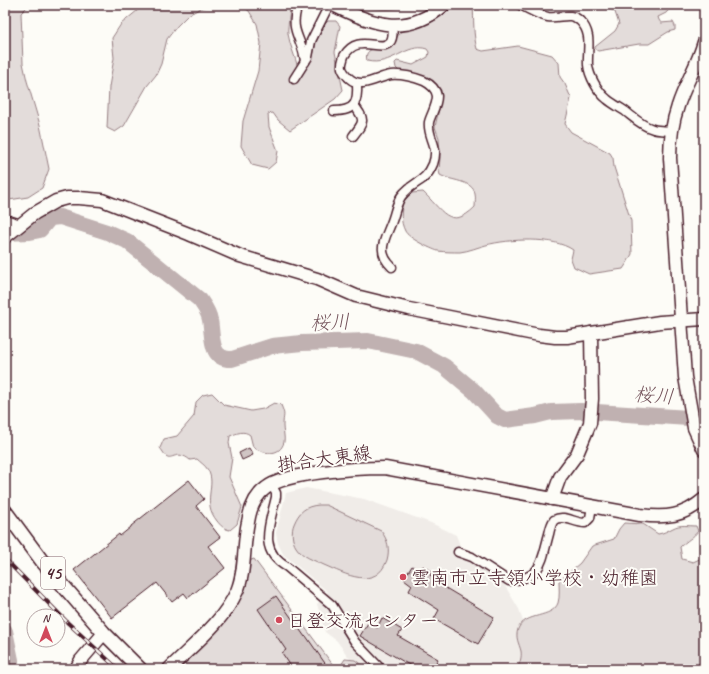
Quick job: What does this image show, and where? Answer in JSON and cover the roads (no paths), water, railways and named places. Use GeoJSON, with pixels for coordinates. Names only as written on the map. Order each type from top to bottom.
{"type":"FeatureCollection","features":[{"type":"Feature","properties":{"kind":"main road","name":"45"},"geometry":{"type":"LineString","coordinates":[[5,511],[42,561],[104,633],[140,669]]}},
{"type":"Feature","properties":{"kind":"street"},"geometry":{"type":"LineString","coordinates":[[298,5],[295,14],[294,26],[305,62]]}},
{"type":"Feature","properties":{"kind":"street"},"geometry":{"type":"LineString","coordinates":[[294,79],[308,57],[311,41],[329,5]]}},
{"type":"Feature","properties":{"kind":"street"},"geometry":{"type":"LineString","coordinates":[[333,5],[369,22],[393,25],[406,24],[421,20],[433,14],[444,5]]}},
{"type":"Feature","properties":{"kind":"street"},"geometry":{"type":"LineString","coordinates":[[520,5],[547,16],[553,17],[569,15],[579,20],[584,25],[588,35],[589,70],[605,97],[639,122],[654,129],[672,131]]}},
{"type":"Feature","properties":{"kind":"street"},"geometry":{"type":"LineString","coordinates":[[392,267],[384,256],[383,243],[393,219],[396,206],[403,194],[424,178],[433,162],[435,150],[430,132],[430,121],[436,103],[436,94],[428,83],[406,75],[387,76],[366,83],[353,82],[345,74],[342,69],[342,64],[346,53],[360,44],[386,45],[390,42],[392,38],[393,25]]}},
{"type":"Feature","properties":{"kind":"street"},"geometry":{"type":"LineString","coordinates":[[704,42],[678,106],[672,131],[670,158],[685,376],[694,428],[704,450]]}},
{"type":"Feature","properties":{"kind":"street"},"geometry":{"type":"LineString","coordinates":[[334,111],[346,110],[354,105],[357,98],[357,83]]}},
{"type":"Feature","properties":{"kind":"street"},"geometry":{"type":"LineString","coordinates":[[353,136],[363,119],[354,105]]}},
{"type":"Feature","properties":{"kind":"street"},"geometry":{"type":"LineString","coordinates":[[5,237],[35,213],[56,201],[67,198],[102,200],[167,225],[240,256],[317,279],[356,296],[409,309],[555,337],[579,336],[660,322],[704,319]]}},
{"type":"Feature","properties":{"kind":"street"},"geometry":{"type":"LineString","coordinates":[[5,219],[19,226]]}},
{"type":"Feature","properties":{"kind":"street"},"geometry":{"type":"LineString","coordinates":[[552,499],[560,477],[577,454],[590,423],[591,333]]}},
{"type":"Feature","properties":{"kind":"street","name":"掛合大東線"},"geometry":{"type":"LineString","coordinates":[[169,669],[219,619],[231,602],[240,583],[247,524],[254,502],[259,494],[271,484],[288,478],[366,468],[385,468],[640,515],[664,517],[681,514],[704,499]]}},
{"type":"Feature","properties":{"kind":"street"},"geometry":{"type":"LineString","coordinates":[[271,484],[276,493],[276,497],[267,537],[273,554],[279,562],[287,566],[332,605],[355,642],[380,669]]}},
{"type":"Feature","properties":{"kind":"street"},"geometry":{"type":"LineString","coordinates":[[458,552],[472,557],[509,581],[527,577],[533,574],[540,566],[554,520],[562,517],[580,523],[585,523],[590,518],[592,506]]}},
{"type":"Feature","properties":{"kind":"street"},"geometry":{"type":"LineString","coordinates":[[76,669],[81,660],[104,633]]}},
{"type":"Feature","properties":{"kind":"waterway","name":"桜川"},"geometry":{"type":"LineString","coordinates":[[5,233],[40,230],[50,218],[60,217],[107,232],[127,241],[200,300],[209,317],[212,339],[216,351],[219,355],[225,358],[232,359],[272,346],[302,343],[368,341],[416,351],[444,366],[474,391],[497,416],[505,420],[551,412],[581,411],[704,419]]}},
{"type":"Feature","properties":{"kind":"waterway"},"geometry":{"type":"LineString","coordinates":[[5,631],[11,660],[11,669]]}},
{"type":"Feature","properties":{"kind":"railway"},"geometry":{"type":"LineString","coordinates":[[5,559],[68,623],[118,669]]}},
{"type":"Feature","properties":{"kind":"place","name":"雲南市立寺領小学校・幼稚園"},"geometry":{"type":"Point","coordinates":[403,577]}},
{"type":"Feature","properties":{"kind":"place","name":"日登交流センター"},"geometry":{"type":"Point","coordinates":[279,620]}}]}
